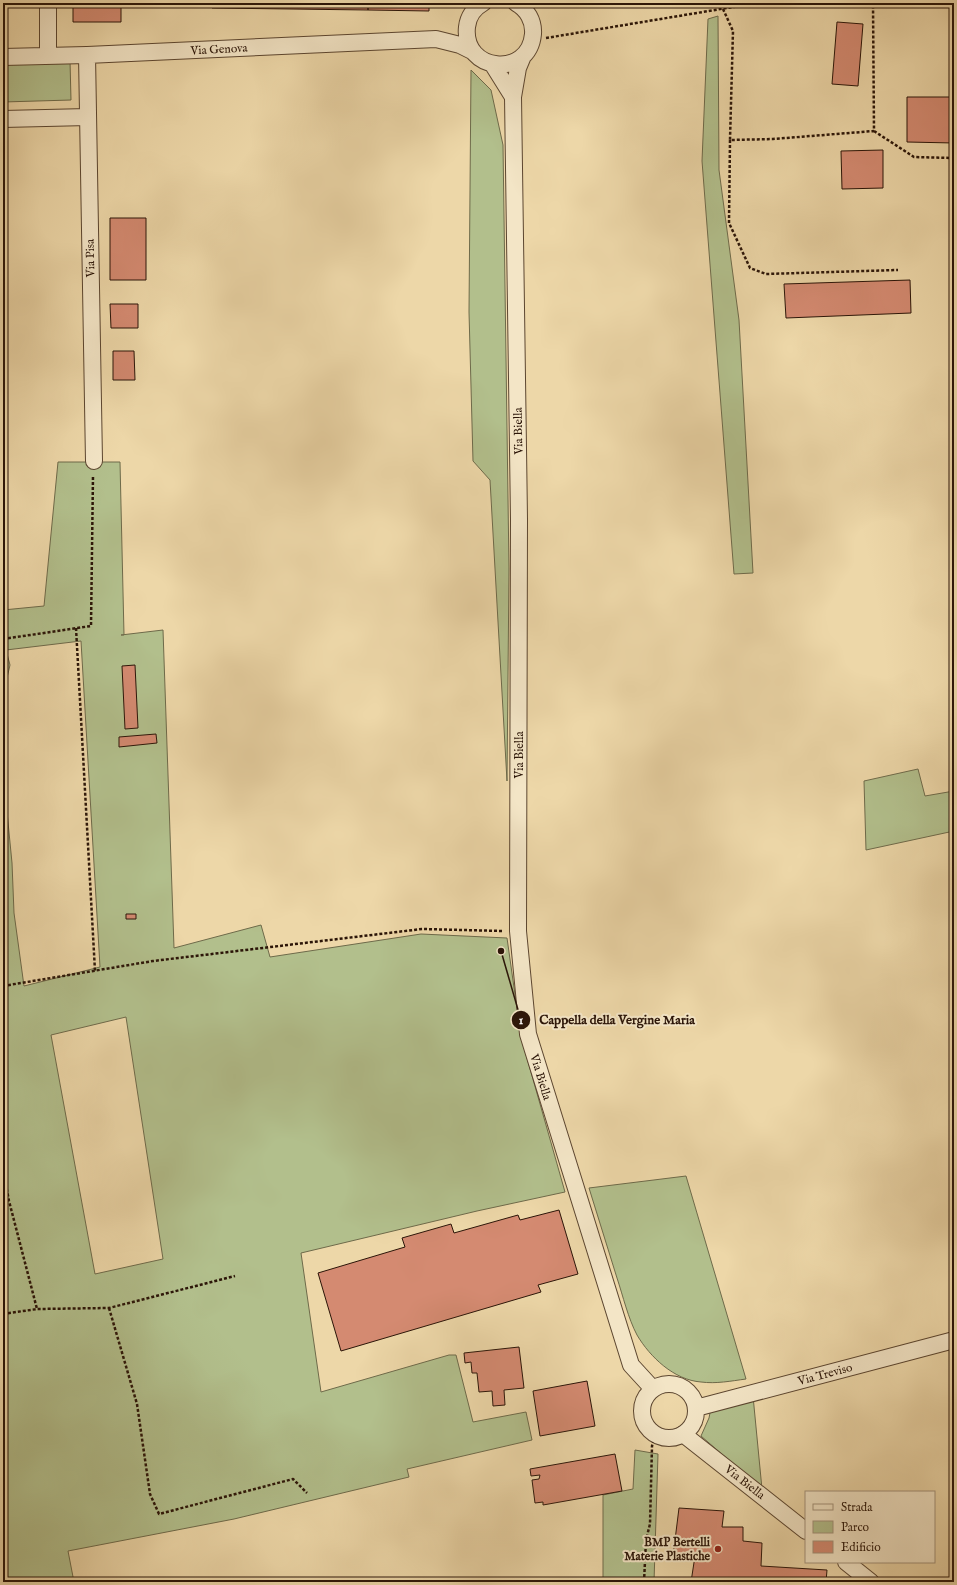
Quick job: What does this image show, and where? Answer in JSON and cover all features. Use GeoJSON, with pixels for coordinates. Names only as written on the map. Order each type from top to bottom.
{"type":"FeatureCollection","features":[{"type":"Feature","properties":{"kind":"street"},"geometry":{"type":"LineString","coordinates":[[48,3],[48,55]]}},
{"type":"Feature","properties":{"kind":"street"},"geometry":{"type":"LineString","coordinates":[[516,3],[525,10],[531,19],[533,30],[532,40]]}},
{"type":"Feature","properties":{"kind":"street"},"geometry":{"type":"LineString","coordinates":[[472,51],[466,33],[474,10]]}},
{"type":"Feature","properties":{"kind":"street","name":"Via Genova"},"geometry":{"type":"LineString","coordinates":[[436,39],[455,31],[474,10]]}},
{"type":"Feature","properties":{"kind":"street","name":"Via Genova"},"geometry":{"type":"LineString","coordinates":[[3,57],[87,55],[436,39],[460,45],[493,65]]}},
{"type":"Feature","properties":{"kind":"street","name":"Via Biella"},"geometry":{"type":"LineString","coordinates":[[532,40],[518,68],[513,97],[519,519],[518,931],[528,1034],[631,1365],[653,1389]]}},
{"type":"Feature","properties":{"kind":"street","name":"Via Pisa"},"geometry":{"type":"LineString","coordinates":[[87,55],[94,461]]}},
{"type":"Feature","properties":{"kind":"street"},"geometry":{"type":"LineString","coordinates":[[513,97],[493,65],[509,64],[523,56]]}},
{"type":"Feature","properties":{"kind":"street"},"geometry":{"type":"LineString","coordinates":[[3,119],[88,118]]}},
{"type":"Feature","properties":{"kind":"street","name":"Via Treviso"},"geometry":{"type":"LineString","coordinates":[[696,1408],[954,1340]]}},
{"type":"Feature","properties":{"kind":"street"},"geometry":{"type":"LineString","coordinates":[[670,1384],[680,1386],[688,1391],[696,1408],[693,1423],[683,1434],[669,1438],[655,1434],[648,1429],[643,1421],[641,1412],[642,1403],[646,1395],[661,1385],[670,1384]]}},
{"type":"Feature","properties":{"kind":"street","name":"Via Biella"},"geometry":{"type":"LineString","coordinates":[[683,1434],[805,1529]]}},
{"type":"Feature","properties":{"kind":"street"},"geometry":{"type":"LineString","coordinates":[[847,1563],[871,1582]]}},
{"type":"Feature","properties":{"kind":"path"},"geometry":{"type":"LineString","coordinates":[[532,40],[757,3]]}},
{"type":"Feature","properties":{"kind":"path"},"geometry":{"type":"LineString","coordinates":[[873,3],[874,131]]}},
{"type":"Feature","properties":{"kind":"path"},"geometry":{"type":"LineString","coordinates":[[904,3],[954,7]]}},
{"type":"Feature","properties":{"kind":"path"},"geometry":{"type":"LineString","coordinates":[[723,9],[733,31],[729,223],[750,268],[766,274],[898,270]]}},
{"type":"Feature","properties":{"kind":"path"},"geometry":{"type":"LineString","coordinates":[[730,140],[773,139],[874,131],[914,157],[954,158]]}},
{"type":"Feature","properties":{"kind":"path"},"geometry":{"type":"LineString","coordinates":[[3,639],[91,626],[94,461]]}},
{"type":"Feature","properties":{"kind":"path"},"geometry":{"type":"LineString","coordinates":[[76,628],[95,971]]}},
{"type":"Feature","properties":{"kind":"path"},"geometry":{"type":"LineString","coordinates":[[3,986],[153,961],[422,929],[518,931]]}},
{"type":"Feature","properties":{"kind":"path"},"geometry":{"type":"LineString","coordinates":[[3,1169],[9,1200],[37,1309]]}},
{"type":"Feature","properties":{"kind":"path"},"geometry":{"type":"LineString","coordinates":[[3,1314],[37,1309],[109,1308],[235,1276]]}},
{"type":"Feature","properties":{"kind":"path"},"geometry":{"type":"LineString","coordinates":[[109,1308],[137,1404],[150,1494],[158,1514],[293,1480],[307,1493]]}},
{"type":"Feature","properties":{"kind":"path"},"geometry":{"type":"LineString","coordinates":[[644,1582],[646,1540],[650,1524],[652,1446],[655,1434]]}},
{"type":"Feature","properties":{"kind":"green space"},"geometry":{"type":"Polygon","coordinates":[[[718,16],[719,170],[739,320],[753,573],[734,574],[702,161],[708,19],[718,16]]]}},
{"type":"Feature","properties":{"kind":"green space"},"geometry":{"type":"Polygon","coordinates":[[[70,61],[71,100],[3,102],[3,63],[70,61]]]}},
{"type":"Feature","properties":{"kind":"green space"},"geometry":{"type":"Polygon","coordinates":[[[471,70],[491,90],[503,145],[509,569],[507,781],[490,480],[473,461],[469,312],[471,70]]]}},
{"type":"Feature","properties":{"kind":"green space"},"geometry":{"type":"Polygon","coordinates":[[[58,462],[120,462],[124,635],[163,630],[174,948],[261,925],[270,957],[421,934],[507,938],[521,1037],[565,1192],[477,1211],[301,1253],[321,1392],[449,1355],[456,1355],[473,1422],[526,1412],[532,1440],[407,1469],[409,1477],[234,1519],[68,1551],[74,1582],[3,1582],[3,771],[12,863],[14,913],[24,986],[100,967],[81,641],[6,650],[10,665],[3,695],[3,610],[44,606],[58,462]],[[126,1017],[51,1035],[95,1274],[163,1259],[126,1017]]]}},
{"type":"Feature","properties":{"kind":"green space"},"geometry":{"type":"Polygon","coordinates":[[[918,769],[925,796],[954,791],[954,831],[866,850],[864,781],[918,769]]]}},
{"type":"Feature","properties":{"kind":"green space"},"geometry":{"type":"Polygon","coordinates":[[[686,1176],[746,1379],[712,1383],[681,1377],[664,1366],[642,1343],[637,1335],[626,1307],[589,1188],[686,1176]]]}},
{"type":"Feature","properties":{"kind":"green space"},"geometry":{"type":"Polygon","coordinates":[[[753,1396],[762,1489],[701,1436],[709,1418],[711,1408],[753,1396]]]}},
{"type":"Feature","properties":{"kind":"green space"},"geometry":{"type":"Polygon","coordinates":[[[635,1450],[658,1454],[654,1582],[603,1582],[603,1495],[633,1489],[635,1450]]]}},
{"type":"Feature","properties":{"kind":"building"},"geometry":{"type":"Polygon","coordinates":[[[73,3],[121,3],[121,22],[73,22],[73,3]]]}},
{"type":"Feature","properties":{"kind":"building"},"geometry":{"type":"Polygon","coordinates":[[[212,3],[368,3],[368,10],[212,8],[212,3]]]}},
{"type":"Feature","properties":{"kind":"building"},"geometry":{"type":"Polygon","coordinates":[[[368,3],[429,3],[429,11],[368,10],[368,3]]]}},
{"type":"Feature","properties":{"kind":"building"},"geometry":{"type":"Polygon","coordinates":[[[837,22],[863,24],[858,86],[832,84],[837,22]]]}},
{"type":"Feature","properties":{"kind":"building"},"geometry":{"type":"Polygon","coordinates":[[[907,97],[954,97],[954,143],[907,142],[907,97]]]}},
{"type":"Feature","properties":{"kind":"building"},"geometry":{"type":"Polygon","coordinates":[[[883,150],[883,188],[842,189],[841,151],[883,150]]]}},
{"type":"Feature","properties":{"kind":"building"},"geometry":{"type":"Polygon","coordinates":[[[110,218],[146,218],[146,280],[110,280],[110,218]]]}},
{"type":"Feature","properties":{"kind":"building"},"geometry":{"type":"Polygon","coordinates":[[[910,280],[911,313],[786,318],[784,284],[910,280]]]}},
{"type":"Feature","properties":{"kind":"building"},"geometry":{"type":"Polygon","coordinates":[[[110,304],[138,304],[138,328],[111,328],[110,304]]]}},
{"type":"Feature","properties":{"kind":"building"},"geometry":{"type":"Polygon","coordinates":[[[113,351],[134,351],[135,380],[113,380],[113,351]]]}},
{"type":"Feature","properties":{"kind":"building"},"geometry":{"type":"Polygon","coordinates":[[[135,665],[138,728],[125,729],[122,666],[135,665]]]}},
{"type":"Feature","properties":{"kind":"building"},"geometry":{"type":"Polygon","coordinates":[[[156,734],[157,743],[119,747],[119,737],[156,734]]]}},
{"type":"Feature","properties":{"kind":"building"},"geometry":{"type":"Polygon","coordinates":[[[126,914],[136,914],[136,919],[126,919],[126,914]]]}},
{"type":"Feature","properties":{"kind":"building"},"geometry":{"type":"Polygon","coordinates":[[[559,1210],[578,1274],[538,1285],[541,1292],[341,1351],[318,1273],[405,1247],[402,1238],[451,1224],[454,1233],[518,1215],[520,1220],[559,1210]]]}},
{"type":"Feature","properties":{"kind":"building"},"geometry":{"type":"Polygon","coordinates":[[[519,1347],[524,1388],[504,1390],[505,1405],[493,1406],[492,1391],[479,1392],[477,1373],[472,1373],[471,1362],[465,1363],[464,1353],[519,1347]]]}},
{"type":"Feature","properties":{"kind":"building"},"geometry":{"type":"Polygon","coordinates":[[[587,1381],[595,1426],[540,1436],[533,1391],[587,1381]]]}},
{"type":"Feature","properties":{"kind":"building"},"geometry":{"type":"Polygon","coordinates":[[[615,1454],[622,1491],[543,1505],[543,1502],[535,1503],[532,1480],[539,1479],[540,1475],[531,1476],[530,1469],[615,1454]]]}},
{"type":"Feature","properties":{"kind":"building","name":"BMP Bertelli Materie Plastiche"},"geometry":{"type":"Polygon","coordinates":[[[679,1508],[724,1511],[722,1527],[743,1527],[743,1541],[762,1543],[761,1566],[827,1570],[826,1582],[691,1582],[695,1556],[673,1556],[679,1508]]]}},
{"type":"Feature","properties":{"kind":"building"},"geometry":{"type":"Polygon","coordinates":[[[672,1579],[691,1582],[671,1582],[672,1579]]]}},
{"type":"Feature","properties":{"kind":"place","name":"Cappella della Vergine Maria"},"geometry":{"type":"Point","coordinates":[501,951]}},
{"type":"Feature","properties":{"kind":"place","name":"BMP Bertelli Materie Plastiche"},"geometry":{"type":"Point","coordinates":[718,1549]}}]}
